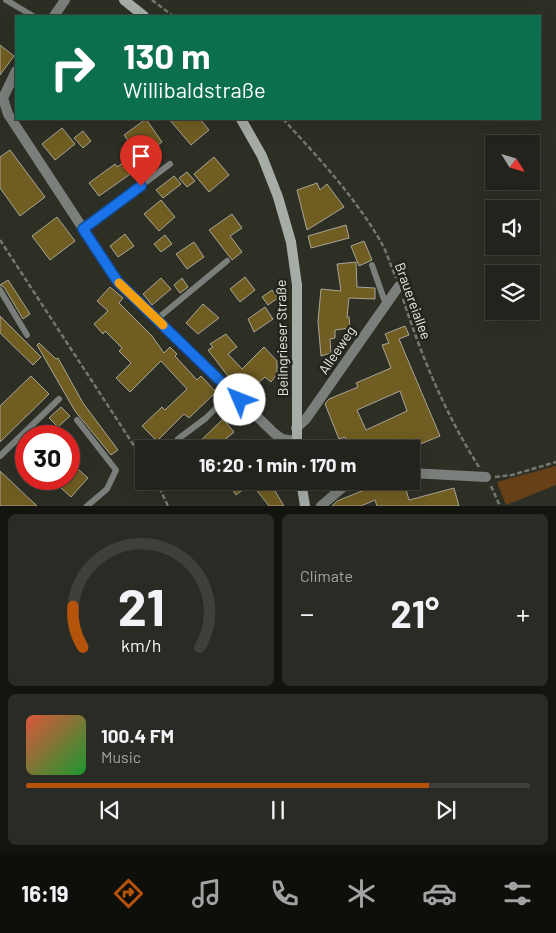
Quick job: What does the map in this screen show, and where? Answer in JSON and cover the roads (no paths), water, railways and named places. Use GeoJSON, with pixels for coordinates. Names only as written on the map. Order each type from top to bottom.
{"type":"FeatureCollection","features":[{"type":"Feature","properties":{"kind":"main road"},"geometry":{"type":"LineString","coordinates":[[124,0],[143,15]]}},
{"type":"Feature","properties":{"kind":"main road","name":"Beilngrieser Straße"},"geometry":{"type":"LineString","coordinates":[[241,120],[262,156],[278,197],[291,242],[298,285],[296,440]]}},
{"type":"Feature","properties":{"kind":"main road"},"geometry":{"type":"LineString","coordinates":[[303,490],[306,506]]}},
{"type":"Feature","properties":{"kind":"street"},"geometry":{"type":"LineString","coordinates":[[55,15],[66,0]]}},
{"type":"Feature","properties":{"kind":"street"},"geometry":{"type":"LineString","coordinates":[[15,73],[3,98],[8,114],[118,282],[274,433],[286,440]]}},
{"type":"Feature","properties":{"kind":"street","name":"Alleeweg"},"geometry":{"type":"LineString","coordinates":[[296,428],[306,419],[385,302],[399,286]]}},
{"type":"Feature","properties":{"kind":"street"},"geometry":{"type":"LineString","coordinates":[[420,473],[486,477]]}},
{"type":"Feature","properties":{"kind":"street"},"geometry":{"type":"LineString","coordinates":[[321,506],[340,490]]}},
{"type":"Feature","properties":{"kind":"lane"},"geometry":{"type":"LineString","coordinates":[[6,0],[31,15]]}},
{"type":"Feature","properties":{"kind":"lane"},"geometry":{"type":"LineString","coordinates":[[83,229],[170,164]]}},
{"type":"Feature","properties":{"kind":"lane"},"geometry":{"type":"LineString","coordinates":[[156,319],[227,261]]}},
{"type":"Feature","properties":{"kind":"lane"},"geometry":{"type":"LineString","coordinates":[[372,265],[385,302]]}},
{"type":"Feature","properties":{"kind":"lane"},"geometry":{"type":"LineString","coordinates":[[0,290],[27,335]]}},
{"type":"Feature","properties":{"kind":"lane"},"geometry":{"type":"LineString","coordinates":[[178,439],[206,418],[231,392]]}},
{"type":"Feature","properties":{"kind":"lane"},"geometry":{"type":"LineString","coordinates":[[0,456],[59,399]]}},
{"type":"Feature","properties":{"kind":"lane"},"geometry":{"type":"LineString","coordinates":[[77,420],[116,470],[107,489],[87,506]]}}]}
